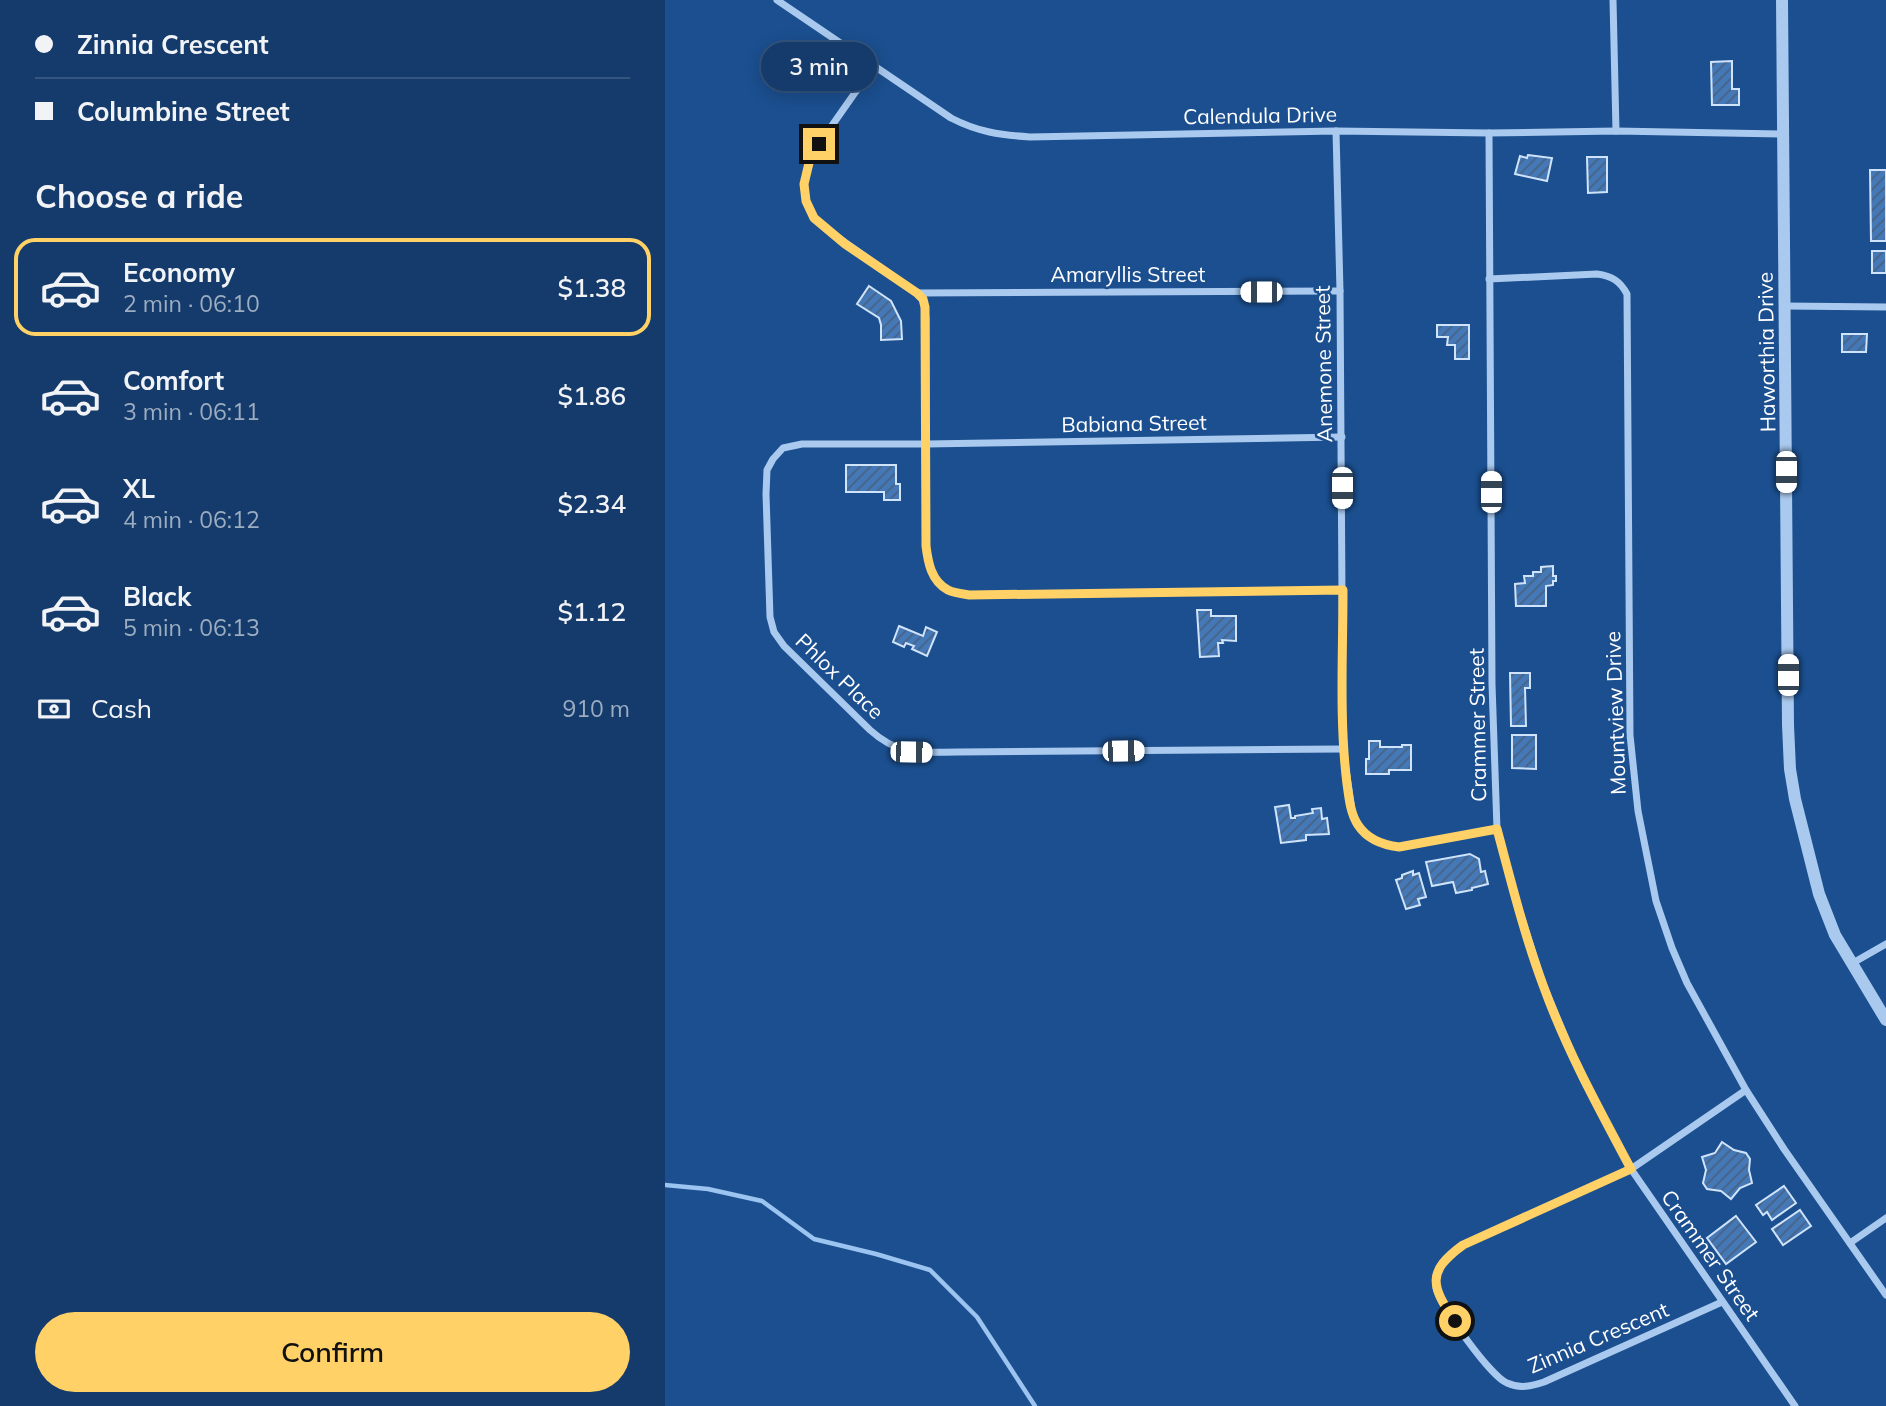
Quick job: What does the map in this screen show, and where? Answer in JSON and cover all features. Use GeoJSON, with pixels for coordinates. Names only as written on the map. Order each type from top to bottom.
{"type":"FeatureCollection","features":[{"type":"Feature","properties":{"kind":"street","name":"Calendula Drive"},"geometry":{"type":"LineString","coordinates":[[777,0],[951,118],[969,128],[992,134],[1030,137],[1336,131],[1784,134]]}},
{"type":"Feature","properties":{"kind":"street"},"geometry":{"type":"LineString","coordinates":[[1613,0],[1616,131]]}},
{"type":"Feature","properties":{"kind":"street","name":"Haworthia Drive"},"geometry":{"type":"LineString","coordinates":[[1782,0],[1790,769],[1819,894],[1835,935],[1886,1020]]}},
{"type":"Feature","properties":{"kind":"street"},"geometry":{"type":"LineString","coordinates":[[873,66],[819,144],[809,163],[804,184],[806,201],[814,218],[829,231],[923,299],[926,318],[926,546],[929,568],[937,580],[947,590],[970,595],[1343,590]]}},
{"type":"Feature","properties":{"kind":"street","name":"Anemone Street"},"geometry":{"type":"LineString","coordinates":[[1336,131],[1341,291],[1343,749],[1354,818],[1363,832],[1378,842],[1399,847],[1497,829]]}},
{"type":"Feature","properties":{"kind":"street","name":"Crammer Street"},"geometry":{"type":"LineString","coordinates":[[1489,133],[1493,709],[1497,829],[1514,894],[1543,984],[1582,1077],[1631,1169],[1795,1406]]}},
{"type":"Feature","properties":{"kind":"street","name":"Mountview Drive"},"geometry":{"type":"LineString","coordinates":[[1489,279],[1608,275],[1618,281],[1627,294],[1630,735],[1637,811],[1656,901],[1687,984],[1746,1090],[1886,1295]]}},
{"type":"Feature","properties":{"kind":"street","name":"Amaryllis Street"},"geometry":{"type":"LineString","coordinates":[[917,293],[1341,291]]}},
{"type":"Feature","properties":{"kind":"street"},"geometry":{"type":"LineString","coordinates":[[1784,306],[1886,307]]}},
{"type":"Feature","properties":{"kind":"street","name":"Babiana Street"},"geometry":{"type":"LineString","coordinates":[[927,444],[1342,437]]}},
{"type":"Feature","properties":{"kind":"street","name":"Phlox Place"},"geometry":{"type":"LineString","coordinates":[[927,444],[802,444],[783,448],[767,470],[770,617],[774,632],[784,646],[882,741],[911,752],[1343,749]]}},
{"type":"Feature","properties":{"kind":"street"},"geometry":{"type":"LineString","coordinates":[[1851,964],[1886,944]]}},
{"type":"Feature","properties":{"kind":"street"},"geometry":{"type":"LineString","coordinates":[[1631,1169],[1746,1090]]}},
{"type":"Feature","properties":{"kind":"street","name":"Zinnia Crescent"},"geometry":{"type":"LineString","coordinates":[[1631,1169],[1463,1245],[1441,1263],[1437,1274],[1436,1287],[1444,1305],[1496,1376],[1506,1383],[1529,1387],[1607,1355],[1722,1302]]}},
{"type":"Feature","properties":{"kind":"street"},"geometry":{"type":"LineString","coordinates":[[1850,1243],[1886,1218]]}},
{"type":"Feature","properties":{"kind":"building"},"geometry":{"type":"Polygon","coordinates":[[[1732,61],[1732,89],[1739,89],[1739,105],[1712,105],[1711,62],[1732,61]]]}},
{"type":"Feature","properties":{"kind":"building"},"geometry":{"type":"Polygon","coordinates":[[[1528,155],[1552,158],[1547,181],[1515,174],[1520,156],[1527,158],[1528,155]]]}},
{"type":"Feature","properties":{"kind":"building"},"geometry":{"type":"Polygon","coordinates":[[[1587,157],[1607,157],[1607,192],[1588,193],[1587,157]]]}},
{"type":"Feature","properties":{"kind":"building"},"geometry":{"type":"Polygon","coordinates":[[[1870,170],[1886,170],[1886,241],[1871,241],[1870,170]]]}},
{"type":"Feature","properties":{"kind":"building"},"geometry":{"type":"Polygon","coordinates":[[[1872,251],[1886,251],[1886,273],[1872,273],[1872,251]]]}},
{"type":"Feature","properties":{"kind":"building"},"geometry":{"type":"Polygon","coordinates":[[[869,286],[891,301],[901,321],[902,339],[881,340],[879,318],[857,304],[869,286]]]}},
{"type":"Feature","properties":{"kind":"building"},"geometry":{"type":"Polygon","coordinates":[[[1437,325],[1469,325],[1469,359],[1455,359],[1455,345],[1447,345],[1448,337],[1437,337],[1437,325]]]}},
{"type":"Feature","properties":{"kind":"building"},"geometry":{"type":"Polygon","coordinates":[[[1842,334],[1867,334],[1866,352],[1842,352],[1842,334]]]}},
{"type":"Feature","properties":{"kind":"building"},"geometry":{"type":"Polygon","coordinates":[[[846,465],[896,465],[896,484],[900,484],[900,500],[884,500],[884,492],[846,492],[846,465]]]}},
{"type":"Feature","properties":{"kind":"building"},"geometry":{"type":"Polygon","coordinates":[[[1553,566],[1556,581],[1553,581],[1553,585],[1546,586],[1546,606],[1516,606],[1515,584],[1525,583],[1524,576],[1541,572],[1541,567],[1553,566]]]}},
{"type":"Feature","properties":{"kind":"building"},"geometry":{"type":"Polygon","coordinates":[[[1197,610],[1211,610],[1211,616],[1236,616],[1236,641],[1222,640],[1223,643],[1218,643],[1219,656],[1200,657],[1197,610]]]}},
{"type":"Feature","properties":{"kind":"building"},"geometry":{"type":"Polygon","coordinates":[[[899,626],[923,636],[926,627],[937,632],[927,656],[912,649],[914,646],[906,643],[904,647],[893,642],[899,626]]]}},
{"type":"Feature","properties":{"kind":"building"},"geometry":{"type":"Polygon","coordinates":[[[1510,673],[1530,673],[1530,688],[1525,688],[1526,726],[1511,726],[1510,673]]]}},
{"type":"Feature","properties":{"kind":"building"},"geometry":{"type":"Polygon","coordinates":[[[1512,735],[1536,735],[1536,769],[1512,768],[1512,735]]]}},
{"type":"Feature","properties":{"kind":"building"},"geometry":{"type":"Polygon","coordinates":[[[1369,741],[1380,741],[1380,747],[1411,745],[1411,770],[1366,774],[1369,741]]]}},
{"type":"Feature","properties":{"kind":"building"},"geometry":{"type":"Polygon","coordinates":[[[1289,805],[1291,818],[1313,813],[1312,809],[1321,808],[1322,819],[1327,818],[1329,834],[1306,835],[1306,840],[1281,843],[1275,807],[1289,805]]]}},
{"type":"Feature","properties":{"kind":"building"},"geometry":{"type":"Polygon","coordinates":[[[1470,854],[1479,859],[1481,872],[1485,871],[1488,884],[1456,893],[1453,882],[1432,886],[1426,862],[1470,854]]]}},
{"type":"Feature","properties":{"kind":"building"},"geometry":{"type":"Polygon","coordinates":[[[1413,871],[1413,875],[1419,873],[1426,897],[1418,899],[1420,905],[1406,909],[1396,880],[1413,871]]]}},
{"type":"Feature","properties":{"kind":"building"},"geometry":{"type":"Polygon","coordinates":[[[1722,1142],[1734,1150],[1746,1153],[1750,1159],[1752,1183],[1740,1188],[1731,1199],[1721,1191],[1707,1189],[1703,1183],[1706,1170],[1702,1157],[1715,1153],[1722,1142]]]}},
{"type":"Feature","properties":{"kind":"building"},"geometry":{"type":"Polygon","coordinates":[[[1784,1186],[1796,1203],[1772,1220],[1767,1212],[1763,1215],[1756,1205],[1784,1186]]]}},
{"type":"Feature","properties":{"kind":"building"},"geometry":{"type":"Polygon","coordinates":[[[1800,1210],[1811,1226],[1783,1245],[1772,1229],[1800,1210]]]}},
{"type":"Feature","properties":{"kind":"building"},"geometry":{"type":"Polygon","coordinates":[[[1736,1216],[1756,1242],[1726,1264],[1707,1238],[1736,1216]]]}},
{"type":"Feature","properties":{"kind":"waterway"},"geometry":{"type":"LineString","coordinates":[[665,1185],[708,1189],[762,1201],[814,1239],[930,1270],[977,1317],[1035,1406]]}},
{"type":"Feature","properties":{"kind":"route"},"geometry":{"type":"LineString","coordinates":[[819,144],[809,163],[804,184],[806,201],[814,218],[845,244],[923,299],[926,318],[926,546],[929,568],[937,580],[947,590],[970,595],[1343,590],[1343,749],[1352,810],[1358,826],[1384,845],[1399,847],[1497,829],[1514,894],[1543,984],[1582,1077],[1631,1169],[1463,1245],[1448,1256],[1441,1263],[1436,1287],[1455,1321]]}}]}
